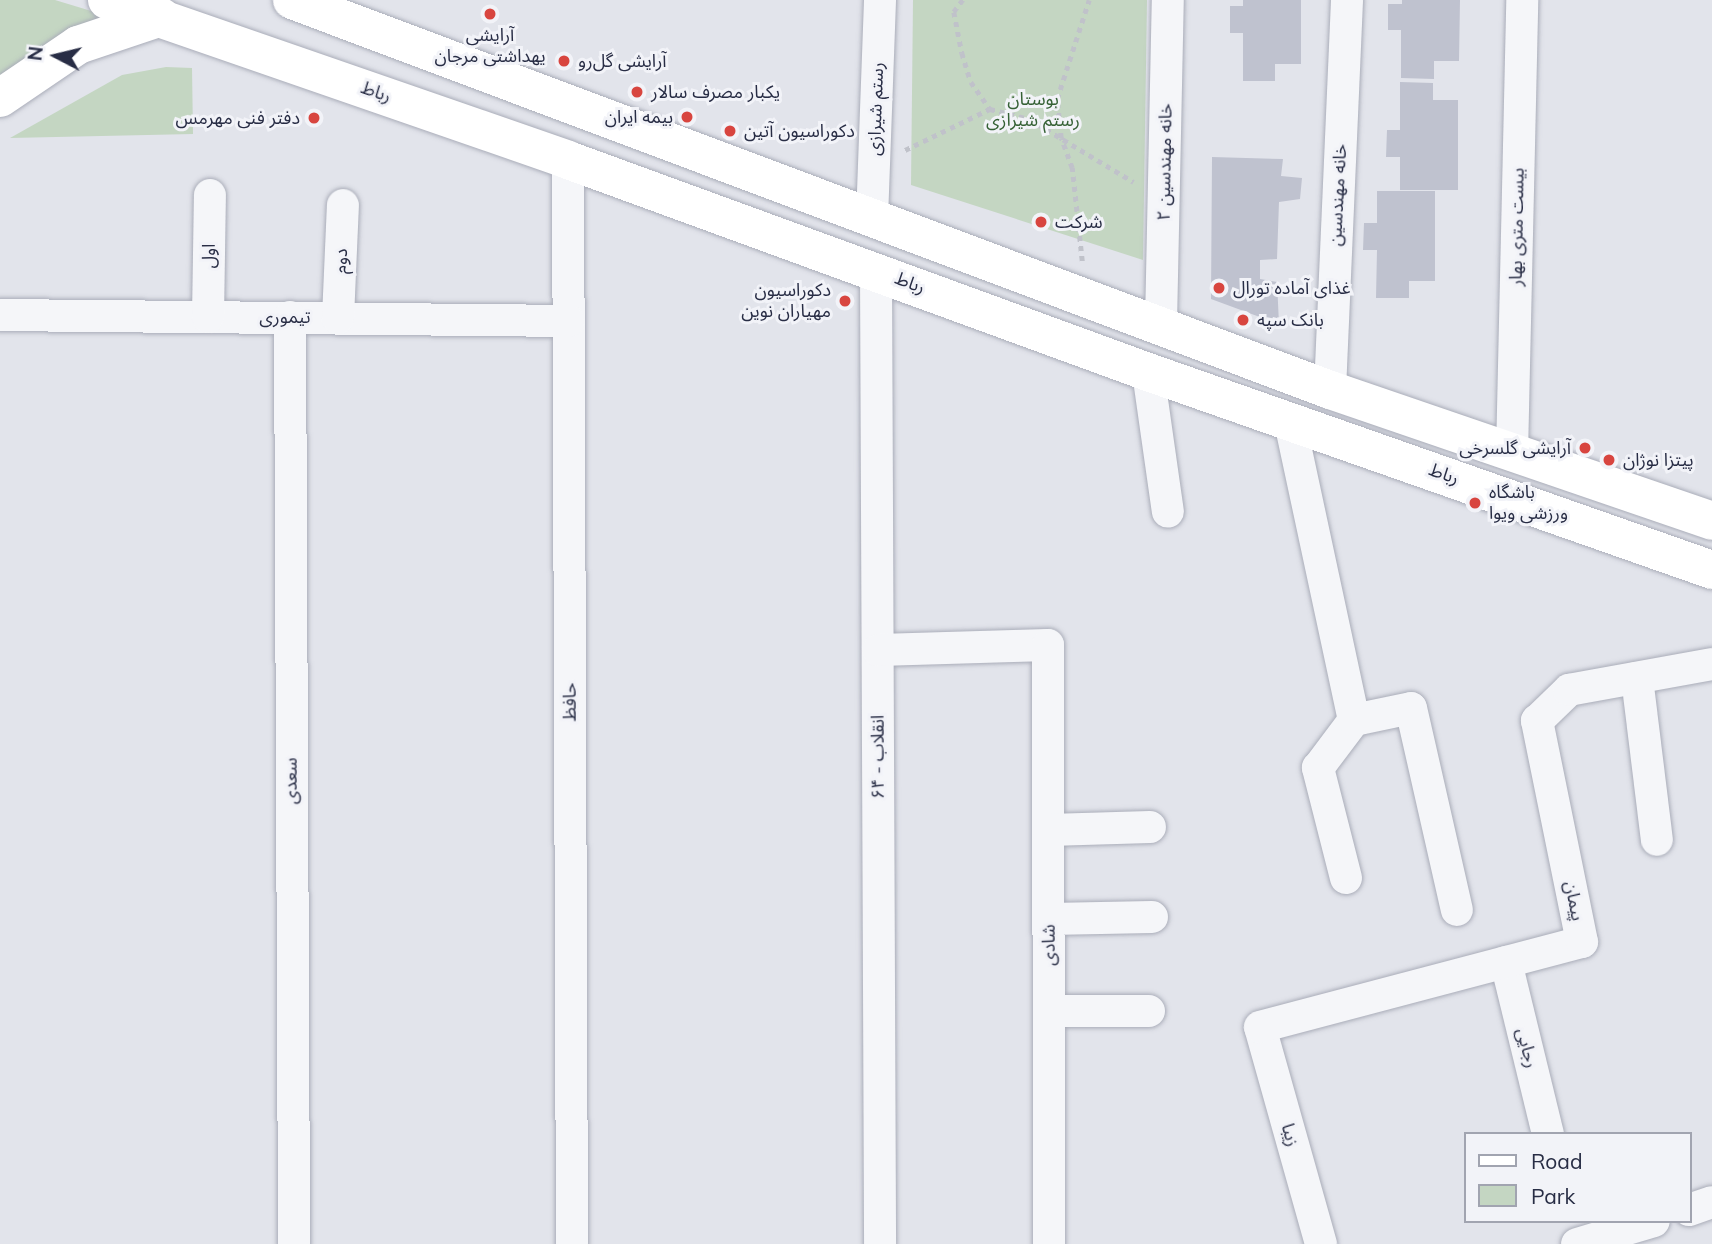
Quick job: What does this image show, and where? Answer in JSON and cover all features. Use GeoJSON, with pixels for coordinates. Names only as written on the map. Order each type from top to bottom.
{"type":"FeatureCollection","features":[{"type":"Feature","properties":{"kind":"main road","name":"رباط"},"geometry":{"type":"LineString","coordinates":[[107,0],[568,160],[1148,372],[1712,570]]}},
{"type":"Feature","properties":{"kind":"main road"},"geometry":{"type":"LineString","coordinates":[[292,0],[873,219],[1161,324],[1330,390],[1712,521]]}},
{"type":"Feature","properties":{"kind":"main road"},"geometry":{"type":"LineString","coordinates":[[0,98],[78,45],[161,17]]}},
{"type":"Feature","properties":{"kind":"street","name":"رستم شیرازی"},"geometry":{"type":"LineString","coordinates":[[873,219],[880,0]]}},
{"type":"Feature","properties":{"kind":"street","name":"خانه مهندسین ۲"},"geometry":{"type":"LineString","coordinates":[[1161,324],[1168,0]]}},
{"type":"Feature","properties":{"kind":"street","name":"خانه مهندسین"},"geometry":{"type":"LineString","coordinates":[[1330,390],[1347,0]]}},
{"type":"Feature","properties":{"kind":"street","name":"بیست متری بهار"},"geometry":{"type":"LineString","coordinates":[[1512,454],[1522,0]]}},
{"type":"Feature","properties":{"kind":"street","name":"حافظ"},"geometry":{"type":"LineString","coordinates":[[568,160],[572,1244]]}},
{"type":"Feature","properties":{"kind":"street","name":"اول"},"geometry":{"type":"LineString","coordinates":[[208,317],[209,195]]}},
{"type":"Feature","properties":{"kind":"street","name":"دوم"},"geometry":{"type":"LineString","coordinates":[[338,318],[343,205]]}},
{"type":"Feature","properties":{"kind":"street","name":"انقلاب - ۶۴"},"geometry":{"type":"LineString","coordinates":[[876,271],[880,1244]]}},
{"type":"Feature","properties":{"kind":"street","name":"تیموری"},"geometry":{"type":"LineString","coordinates":[[0,316],[569,320]]}},
{"type":"Feature","properties":{"kind":"street","name":"سعدی"},"geometry":{"type":"LineString","coordinates":[[290,317],[294,1244]]}},
{"type":"Feature","properties":{"kind":"street"},"geometry":{"type":"LineString","coordinates":[[1148,372],[1168,512]]}},
{"type":"Feature","properties":{"kind":"street"},"geometry":{"type":"LineString","coordinates":[[1290,422],[1354,720]]}},
{"type":"Feature","properties":{"kind":"street","name":"شادی"},"geometry":{"type":"LineString","coordinates":[[878,650],[1048,645],[1049,1244]]}},
{"type":"Feature","properties":{"kind":"street","name":"پیمان"},"geometry":{"type":"LineString","coordinates":[[1260,1027],[1582,942],[1537,721],[1569,690],[1712,664]]}},
{"type":"Feature","properties":{"kind":"street"},"geometry":{"type":"LineString","coordinates":[[1637,678],[1657,840]]}},
{"type":"Feature","properties":{"kind":"street"},"geometry":{"type":"LineString","coordinates":[[1346,878],[1318,768],[1354,720],[1411,708],[1457,910]]}},
{"type":"Feature","properties":{"kind":"street"},"geometry":{"type":"LineString","coordinates":[[1049,830],[1150,827]]}},
{"type":"Feature","properties":{"kind":"street"},"geometry":{"type":"LineString","coordinates":[[1048,919],[1152,917]]}},
{"type":"Feature","properties":{"kind":"street","name":"رجایی"},"geometry":{"type":"LineString","coordinates":[[1506,962],[1548,1132]]}},
{"type":"Feature","properties":{"kind":"street"},"geometry":{"type":"LineString","coordinates":[[1049,1012],[1149,1011]]}},
{"type":"Feature","properties":{"kind":"street","name":"زیبا"},"geometry":{"type":"LineString","coordinates":[[1260,1027],[1321,1244]]}},
{"type":"Feature","properties":{"kind":"street"},"geometry":{"type":"LineString","coordinates":[[1691,1209],[1712,1202]]}},
{"type":"Feature","properties":{"kind":"street"},"geometry":{"type":"LineString","coordinates":[[1571,1223],[1576,1244],[1644,1231]]}},
{"type":"Feature","properties":{"kind":"path"},"geometry":{"type":"LineString","coordinates":[[963,0],[954,12],[962,53],[971,82],[990,109]]}},
{"type":"Feature","properties":{"kind":"path"},"geometry":{"type":"LineString","coordinates":[[1083,241],[1072,168],[1061,138],[1058,99],[1088,0]]}},
{"type":"Feature","properties":{"kind":"path"},"geometry":{"type":"LineString","coordinates":[[912,146],[990,109],[1029,119],[1144,188]]}},
{"type":"Feature","properties":{"kind":"green space"},"geometry":{"type":"Polygon","coordinates":[[[0,0],[55,0],[111,17],[0,76],[0,0]]]}},
{"type":"Feature","properties":{"kind":"green space","name":"بوستان رستم شیرازی"},"geometry":{"type":"Polygon","coordinates":[[[913,0],[1147,0],[1143,260],[911,185],[913,0]]]}},
{"type":"Feature","properties":{"kind":"green space"},"geometry":{"type":"Polygon","coordinates":[[[166,67],[192,68],[193,134],[10,138],[122,75],[166,67]]]}},
{"type":"Feature","properties":{"kind":"building"},"geometry":{"type":"Polygon","coordinates":[[[1243,0],[1301,0],[1301,64],[1275,64],[1275,81],[1243,81],[1243,33],[1230,33],[1230,6],[1243,6],[1243,0]]]}},
{"type":"Feature","properties":{"kind":"building"},"geometry":{"type":"Polygon","coordinates":[[[1402,0],[1460,0],[1459,61],[1434,61],[1434,79],[1401,78],[1401,30],[1388,30],[1388,4],[1402,4],[1402,0]]]}},
{"type":"Feature","properties":{"kind":"building"},"geometry":{"type":"Polygon","coordinates":[[[1400,82],[1433,83],[1433,100],[1458,100],[1458,190],[1400,190],[1400,157],[1386,157],[1387,130],[1400,130],[1400,82]]]}},
{"type":"Feature","properties":{"kind":"building"},"geometry":{"type":"Polygon","coordinates":[[[1212,157],[1283,159],[1281,176],[1302,178],[1300,199],[1279,202],[1277,259],[1260,260],[1260,279],[1277,282],[1279,324],[1211,299],[1212,157]]]}},
{"type":"Feature","properties":{"kind":"building"},"geometry":{"type":"Polygon","coordinates":[[[1377,191],[1435,191],[1435,281],[1409,281],[1409,298],[1376,298],[1377,250],[1363,250],[1364,223],[1377,223],[1377,191]]]}},
{"type":"Feature","properties":{"kind":"place","name":"آرایشی یهداشتی مرجان"},"geometry":{"type":"Point","coordinates":[490,14]}},
{"type":"Feature","properties":{"kind":"place","name":"آرایشی گل‌رو"},"geometry":{"type":"Point","coordinates":[564,61]}},
{"type":"Feature","properties":{"kind":"place","name":"یکبار مصرف سالار"},"geometry":{"type":"Point","coordinates":[637,92]}},
{"type":"Feature","properties":{"kind":"place","name":"بیمه ایران"},"geometry":{"type":"Point","coordinates":[687,117]}},
{"type":"Feature","properties":{"kind":"place","name":"دفتر فنی مهرمس"},"geometry":{"type":"Point","coordinates":[314,118]}},
{"type":"Feature","properties":{"kind":"place","name":"دکوراسیون آتین"},"geometry":{"type":"Point","coordinates":[730,131]}},
{"type":"Feature","properties":{"kind":"place","name":"شرکت"},"geometry":{"type":"Point","coordinates":[1041,222]}},
{"type":"Feature","properties":{"kind":"place","name":"غذای آماده تورال"},"geometry":{"type":"Point","coordinates":[1219,288]}},
{"type":"Feature","properties":{"kind":"place","name":"دکوراسیون مهیاران نوین"},"geometry":{"type":"Point","coordinates":[845,301]}},
{"type":"Feature","properties":{"kind":"place","name":"بانک سپه"},"geometry":{"type":"Point","coordinates":[1243,320]}},
{"type":"Feature","properties":{"kind":"place","name":"آرایشی گلسرخی"},"geometry":{"type":"Point","coordinates":[1585,448]}},
{"type":"Feature","properties":{"kind":"place","name":"پیتزا نوژان"},"geometry":{"type":"Point","coordinates":[1609,460]}},
{"type":"Feature","properties":{"kind":"place","name":"باشگاه ورزشی ویوا"},"geometry":{"type":"Point","coordinates":[1475,503]}}]}
